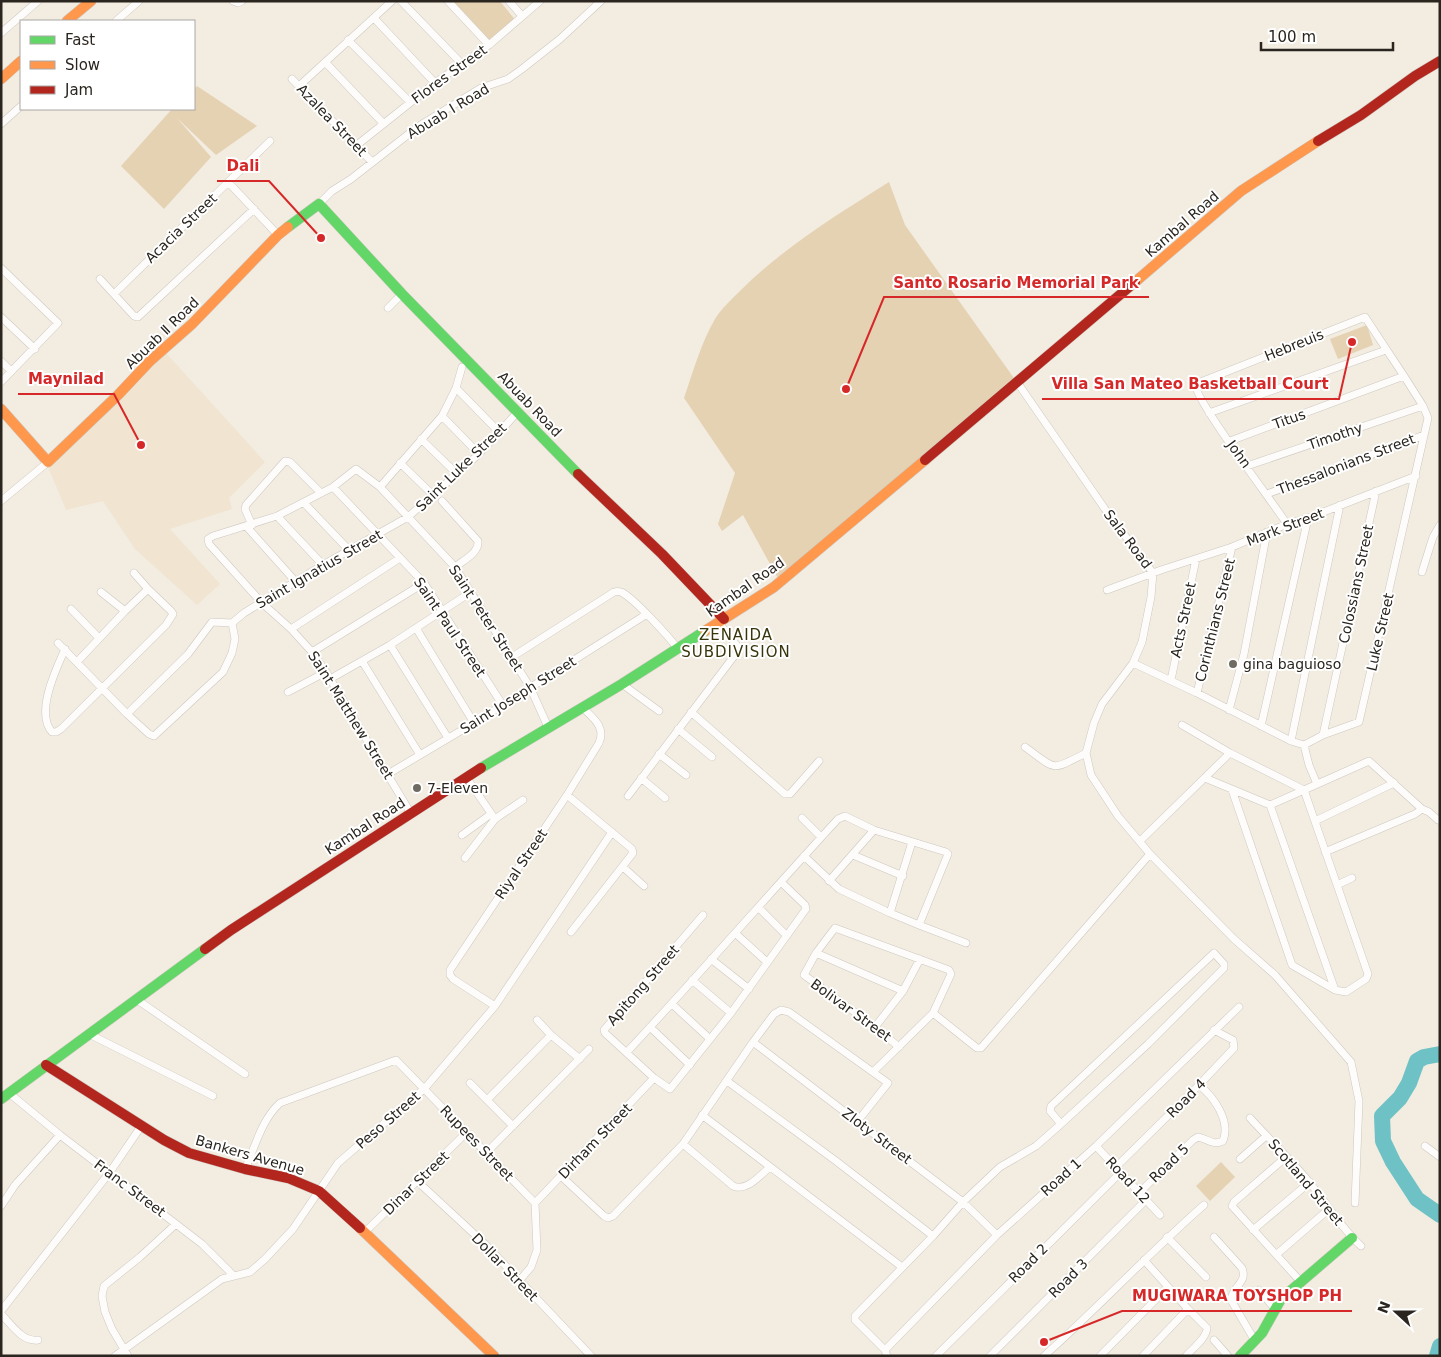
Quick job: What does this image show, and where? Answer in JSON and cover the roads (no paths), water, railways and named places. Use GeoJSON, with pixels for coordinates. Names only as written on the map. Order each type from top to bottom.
{"type":"FeatureCollection","features":[{"type":"Feature","properties":{"kind":"street"},"geometry":{"type":"LineString","coordinates":[[1,33],[38,1]]}},
{"type":"Feature","properties":{"kind":"street"},"geometry":{"type":"LineString","coordinates":[[68,20],[91,1]]}},
{"type":"Feature","properties":{"kind":"street"},"geometry":{"type":"LineString","coordinates":[[117,20],[139,1]]}},
{"type":"Feature","properties":{"kind":"street"},"geometry":{"type":"LineString","coordinates":[[233,1],[238,3],[242,1]]}},
{"type":"Feature","properties":{"kind":"street"},"geometry":{"type":"LineString","coordinates":[[299,86],[392,1]]}},
{"type":"Feature","properties":{"kind":"street"},"geometry":{"type":"LineString","coordinates":[[401,1],[462,64]]}},
{"type":"Feature","properties":{"kind":"street"},"geometry":{"type":"LineString","coordinates":[[448,1],[489,45]]}},
{"type":"Feature","properties":{"kind":"street"},"geometry":{"type":"LineString","coordinates":[[509,1],[522,16]]}},
{"type":"Feature","properties":{"kind":"street","name":"Flores Street"},"geometry":{"type":"LineString","coordinates":[[357,145],[435,82],[489,45],[540,1]]}},
{"type":"Feature","properties":{"kind":"street","name":"Abuab Ⅰ Road"},"geometry":{"type":"LineString","coordinates":[[319,204],[332,191],[419,126],[481,88],[508,79],[522,69],[560,39],[601,1]]}},
{"type":"Feature","properties":{"kind":"street"},"geometry":{"type":"LineString","coordinates":[[374,18],[435,82]]}},
{"type":"Feature","properties":{"kind":"street"},"geometry":{"type":"LineString","coordinates":[[348,40],[410,102]]}},
{"type":"Feature","properties":{"kind":"street","name":"Kambal Road"},"geometry":{"type":"LineString","coordinates":[[4,1096],[231,930],[410,812],[622,684],[774,587],[1241,191],[1291,157],[1361,115],[1415,76],[1440,61]]}},
{"type":"Feature","properties":{"kind":"street"},"geometry":{"type":"LineString","coordinates":[[1,79],[20,62]]}},
{"type":"Feature","properties":{"kind":"street"},"geometry":{"type":"LineString","coordinates":[[324,62],[383,123]]}},
{"type":"Feature","properties":{"kind":"street","name":"Azalea Street"},"geometry":{"type":"LineString","coordinates":[[292,79],[372,162]]}},
{"type":"Feature","properties":{"kind":"street"},"geometry":{"type":"LineString","coordinates":[[1,124],[20,107]]}},
{"type":"Feature","properties":{"kind":"street","name":"Acacia Street"},"geometry":{"type":"LineString","coordinates":[[114,294],[270,141]]}},
{"type":"Feature","properties":{"kind":"street"},"geometry":{"type":"LineString","coordinates":[[228,182],[278,235]]}},
{"type":"Feature","properties":{"kind":"street","name":"Abuab Ⅱ Road"},"geometry":{"type":"LineString","coordinates":[[1,500],[48,462],[150,362],[198,318],[278,235],[319,204]]}},
{"type":"Feature","properties":{"kind":"street","name":"Abuab Road"},"geometry":{"type":"LineString","coordinates":[[319,204],[402,294],[588,484],[662,554],[722,621]]}},
{"type":"Feature","properties":{"kind":"street"},"geometry":{"type":"LineString","coordinates":[[100,279],[134,316],[138,317],[254,209]]}},
{"type":"Feature","properties":{"kind":"street"},"geometry":{"type":"LineString","coordinates":[[1,268],[58,323],[35,349],[1,382]]}},
{"type":"Feature","properties":{"kind":"street"},"geometry":{"type":"LineString","coordinates":[[388,308],[402,294]]}},
{"type":"Feature","properties":{"kind":"street"},"geometry":{"type":"LineString","coordinates":[[1,317],[35,349]]}},
{"type":"Feature","properties":{"kind":"street","name":"Luke Street"},"geometry":{"type":"LineString","coordinates":[[1304,744],[1356,724],[1361,718],[1428,418],[1423,406],[1368,321],[1365,318],[1361,318]]}},
{"type":"Feature","properties":{"kind":"street","name":"Hebreuis"},"geometry":{"type":"LineString","coordinates":[[1198,383],[1361,318]]}},
{"type":"Feature","properties":{"kind":"street"},"geometry":{"type":"LineString","coordinates":[[1209,413],[1386,350]]}},
{"type":"Feature","properties":{"kind":"street"},"geometry":{"type":"LineString","coordinates":[[1,361],[12,371]]}},
{"type":"Feature","properties":{"kind":"street"},"geometry":{"type":"LineString","coordinates":[[380,487],[442,416],[456,388],[462,367]]}},
{"type":"Feature","properties":{"kind":"street","name":"Titus"},"geometry":{"type":"LineString","coordinates":[[1230,441],[1404,376]]}},
{"type":"Feature","properties":{"kind":"street","name":"Sala Road"},"geometry":{"type":"LineString","coordinates":[[1017,382],[1105,509],[1153,573],[1142,642],[1133,662],[1102,704],[1094,723],[1086,752],[1091,775],[1118,816],[1150,854],[1234,939],[1275,976],[1351,1062],[1359,1101],[1355,1203]]}},
{"type":"Feature","properties":{"kind":"street","name":"John"},"geometry":{"type":"LineString","coordinates":[[1198,383],[1196,390],[1209,413],[1288,524]]}},
{"type":"Feature","properties":{"kind":"street"},"geometry":{"type":"LineString","coordinates":[[456,388],[499,432]]}},
{"type":"Feature","properties":{"kind":"street","name":"Timothy"},"geometry":{"type":"LineString","coordinates":[[1248,466],[1423,406]]}},
{"type":"Feature","properties":{"kind":"street"},"geometry":{"type":"LineString","coordinates":[[1,409],[48,462]]}},
{"type":"Feature","properties":{"kind":"street"},"geometry":{"type":"LineString","coordinates":[[442,416],[479,454]]}},
{"type":"Feature","properties":{"kind":"street","name":"Saint Luke Street"},"geometry":{"type":"LineString","coordinates":[[408,517],[479,454],[514,416]]}},
{"type":"Feature","properties":{"kind":"street","name":"Thessalonians Street"},"geometry":{"type":"LineString","coordinates":[[1267,494],[1424,435]]}},
{"type":"Feature","properties":{"kind":"street"},"geometry":{"type":"LineString","coordinates":[[422,439],[456,473]]}},
{"type":"Feature","properties":{"kind":"street"},"geometry":{"type":"LineString","coordinates":[[296,582],[249,525],[246,505],[285,461],[290,462],[321,494]]}},
{"type":"Feature","properties":{"kind":"street"},"geometry":{"type":"LineString","coordinates":[[400,463],[433,495]]}},
{"type":"Feature","properties":{"kind":"street","name":"Saint Peter Street"},"geometry":{"type":"LineString","coordinates":[[333,488],[356,469],[380,487],[456,567],[530,687],[548,728]]}},
{"type":"Feature","properties":{"kind":"street","name":"Mark Street"},"geometry":{"type":"LineString","coordinates":[[1107,590],[1232,547],[1416,476]]}},
{"type":"Feature","properties":{"kind":"street"},"geometry":{"type":"LineString","coordinates":[[249,525],[277,516],[333,488]]}},
{"type":"Feature","properties":{"kind":"street","name":"Saint Paul Street"},"geometry":{"type":"LineString","coordinates":[[333,488],[424,583],[502,704]]}},
{"type":"Feature","properties":{"kind":"street","name":"Colossians Street"},"geometry":{"type":"LineString","coordinates":[[1324,735],[1376,491]]}},
{"type":"Feature","properties":{"kind":"street"},"geometry":{"type":"LineString","coordinates":[[442,501],[478,541],[476,551],[456,567]]}},
{"type":"Feature","properties":{"kind":"street"},"geometry":{"type":"LineString","coordinates":[[304,503],[349,550]]}},
{"type":"Feature","properties":{"kind":"street"},"geometry":{"type":"LineString","coordinates":[[1291,741],[1340,505]]}},
{"type":"Feature","properties":{"kind":"street"},"geometry":{"type":"LineString","coordinates":[[277,516],[323,565]]}},
{"type":"Feature","properties":{"kind":"street","name":"Saint Ignatius Street"},"geometry":{"type":"LineString","coordinates":[[232,623],[244,613],[323,565],[408,517]]}},
{"type":"Feature","properties":{"kind":"street"},"geometry":{"type":"LineString","coordinates":[[1261,726],[1308,518]]}},
{"type":"Feature","properties":{"kind":"street"},"geometry":{"type":"LineString","coordinates":[[1422,572],[1433,537],[1440,524]]}},
{"type":"Feature","properties":{"kind":"street","name":"Saint Matthew Street"},"geometry":{"type":"LineString","coordinates":[[249,525],[213,536],[208,540],[209,544],[262,603],[291,629],[312,652],[410,812]]}},
{"type":"Feature","properties":{"kind":"street"},"geometry":{"type":"LineString","coordinates":[[1230,710],[1244,654],[1267,532]]}},
{"type":"Feature","properties":{"kind":"street","name":"Corinthians Street"},"geometry":{"type":"LineString","coordinates":[[1197,693],[1232,547]]}},
{"type":"Feature","properties":{"kind":"street"},"geometry":{"type":"LineString","coordinates":[[291,629],[400,558]]}},
{"type":"Feature","properties":{"kind":"street","name":"Acts Street"},"geometry":{"type":"LineString","coordinates":[[1171,680],[1196,559]]}},
{"type":"Feature","properties":{"kind":"street"},"geometry":{"type":"LineString","coordinates":[[65,649],[47,695],[50,730],[56,732],[166,624],[173,614],[134,573]]}},
{"type":"Feature","properties":{"kind":"street"},"geometry":{"type":"LineString","coordinates":[[312,652],[424,583]]}},
{"type":"Feature","properties":{"kind":"street"},"geometry":{"type":"LineString","coordinates":[[77,662],[148,589]]}},
{"type":"Feature","properties":{"kind":"street"},"geometry":{"type":"LineString","coordinates":[[101,592],[125,611]]}},
{"type":"Feature","properties":{"kind":"street"},"geometry":{"type":"LineString","coordinates":[[330,679],[443,612],[471,592]]}},
{"type":"Feature","properties":{"kind":"street"},"geometry":{"type":"LineString","coordinates":[[512,657],[614,592],[623,593],[647,614],[669,636],[678,649]]}},
{"type":"Feature","properties":{"kind":"street"},"geometry":{"type":"LineString","coordinates":[[71,610],[99,638]]}},
{"type":"Feature","properties":{"kind":"street","name":"Saint Joseph Street"},"geometry":{"type":"LineString","coordinates":[[388,774],[647,614]]}},
{"type":"Feature","properties":{"kind":"street"},"geometry":{"type":"LineString","coordinates":[[628,796],[738,650],[722,621]]}},
{"type":"Feature","properties":{"kind":"street"},"geometry":{"type":"LineString","coordinates":[[58,643],[103,687],[127,714],[149,734],[154,736],[223,672],[232,652],[235,639],[232,623],[212,622],[188,654],[127,714]]}},
{"type":"Feature","properties":{"kind":"street"},"geometry":{"type":"LineString","coordinates":[[416,628],[474,722]]}},
{"type":"Feature","properties":{"kind":"street"},"geometry":{"type":"LineString","coordinates":[[390,644],[448,738]]}},
{"type":"Feature","properties":{"kind":"street"},"geometry":{"type":"LineString","coordinates":[[362,661],[420,755]]}},
{"type":"Feature","properties":{"kind":"street"},"geometry":{"type":"LineString","coordinates":[[1133,662],[1291,741],[1304,744],[1308,765],[1317,784]]}},
{"type":"Feature","properties":{"kind":"street"},"geometry":{"type":"LineString","coordinates":[[288,692],[326,672]]}},
{"type":"Feature","properties":{"kind":"street"},"geometry":{"type":"LineString","coordinates":[[622,684],[659,711]]}},
{"type":"Feature","properties":{"kind":"street","name":"Riyal Street"},"geometry":{"type":"LineString","coordinates":[[495,1006],[453,979],[450,975],[450,970],[567,795],[602,736],[598,725],[583,708]]}},
{"type":"Feature","properties":{"kind":"street"},"geometry":{"type":"LineString","coordinates":[[691,712],[785,794],[790,794],[819,761]]}},
{"type":"Feature","properties":{"kind":"street"},"geometry":{"type":"LineString","coordinates":[[1182,725],[1230,753],[1304,790],[1368,974],[1366,979],[1346,992],[1335,990],[1292,965],[1232,790]]}},
{"type":"Feature","properties":{"kind":"street"},"geometry":{"type":"LineString","coordinates":[[678,729],[712,757]]}},
{"type":"Feature","properties":{"kind":"street"},"geometry":{"type":"LineString","coordinates":[[1026,748],[1056,767],[1072,761],[1086,752]]}},
{"type":"Feature","properties":{"kind":"street"},"geometry":{"type":"LineString","coordinates":[[1140,841],[1230,753]]}},
{"type":"Feature","properties":{"kind":"street"},"geometry":{"type":"LineString","coordinates":[[659,754],[686,774]]}},
{"type":"Feature","properties":{"kind":"street"},"geometry":{"type":"LineString","coordinates":[[1205,778],[1270,805],[1370,761],[1422,809],[1438,820]]}},
{"type":"Feature","properties":{"kind":"street"},"geometry":{"type":"LineString","coordinates":[[466,777],[493,816]]}},
{"type":"Feature","properties":{"kind":"street"},"geometry":{"type":"LineString","coordinates":[[641,778],[665,798]]}},
{"type":"Feature","properties":{"kind":"street"},"geometry":{"type":"LineString","coordinates":[[1315,821],[1394,782]]}},
{"type":"Feature","properties":{"kind":"street"},"geometry":{"type":"LineString","coordinates":[[567,795],[632,849],[633,853],[571,932]]}},
{"type":"Feature","properties":{"kind":"street"},"geometry":{"type":"LineString","coordinates":[[462,835],[523,800]]}},
{"type":"Feature","properties":{"kind":"street"},"geometry":{"type":"LineString","coordinates":[[1270,805],[1335,990]]}},
{"type":"Feature","properties":{"kind":"street"},"geometry":{"type":"LineString","coordinates":[[1325,852],[1415,814],[1422,809]]}},
{"type":"Feature","properties":{"kind":"street"},"geometry":{"type":"LineString","coordinates":[[466,858],[493,816]]}},
{"type":"Feature","properties":{"kind":"street"},"geometry":{"type":"LineString","coordinates":[[781,882],[806,907],[749,989],[670,1089],[654,1078],[627,1052],[838,819],[845,816],[874,830],[948,854],[919,925]]}},
{"type":"Feature","properties":{"kind":"street"},"geometry":{"type":"LineString","coordinates":[[802,818],[821,837]]}},
{"type":"Feature","properties":{"kind":"street"},"geometry":{"type":"LineString","coordinates":[[829,881],[874,830]]}},
{"type":"Feature","properties":{"kind":"street","name":"Peso Street"},"geometry":{"type":"LineString","coordinates":[[115,1356],[222,1279],[250,1272],[265,1259],[293,1229],[338,1163],[425,1088],[495,1006],[612,832]]}},
{"type":"Feature","properties":{"kind":"street"},"geometry":{"type":"LineString","coordinates":[[890,913],[912,842]]}},
{"type":"Feature","properties":{"kind":"street"},"geometry":{"type":"LineString","coordinates":[[873,1072],[933,1013],[977,1048],[981,1048],[1150,854]]}},
{"type":"Feature","properties":{"kind":"street"},"geometry":{"type":"LineString","coordinates":[[853,855],[903,876]]}},
{"type":"Feature","properties":{"kind":"street"},"geometry":{"type":"LineString","coordinates":[[804,856],[839,889],[890,913],[966,943]]}},
{"type":"Feature","properties":{"kind":"street"},"geometry":{"type":"LineString","coordinates":[[623,867],[644,886]]}},
{"type":"Feature","properties":{"kind":"street"},"geometry":{"type":"LineString","coordinates":[[1337,885],[1352,878]]}},
{"type":"Feature","properties":{"kind":"street"},"geometry":{"type":"LineString","coordinates":[[759,908],[786,936]]}},
{"type":"Feature","properties":{"kind":"street","name":"Apitong Street"},"geometry":{"type":"LineString","coordinates":[[627,1052],[604,1030],[702,915]]}},
{"type":"Feature","properties":{"kind":"street","name":"Bolivar Street"},"geometry":{"type":"LineString","coordinates":[[899,1047],[875,1027],[805,977],[805,973],[816,953],[837,928],[949,970],[951,974],[933,1013]]}},
{"type":"Feature","properties":{"kind":"street"},"geometry":{"type":"LineString","coordinates":[[736,933],[767,962]]}},
{"type":"Feature","properties":{"kind":"street"},"geometry":{"type":"LineString","coordinates":[[816,953],[903,991]]}},
{"type":"Feature","properties":{"kind":"street"},"geometry":{"type":"LineString","coordinates":[[886,1353],[855,1319],[855,1316],[933,1236],[963,1202],[1000,1167],[1036,1146],[1061,1124],[1148,1044],[1224,968],[1224,964],[1214,953],[1051,1106],[1050,1111],[1061,1124]]}},
{"type":"Feature","properties":{"kind":"street"},"geometry":{"type":"LineString","coordinates":[[711,959],[749,989]]}},
{"type":"Feature","properties":{"kind":"street"},"geometry":{"type":"LineString","coordinates":[[875,1027],[903,991],[920,960]]}},
{"type":"Feature","properties":{"kind":"street"},"geometry":{"type":"LineString","coordinates":[[692,980],[731,1013]]}},
{"type":"Feature","properties":{"kind":"street"},"geometry":{"type":"LineString","coordinates":[[136,999],[245,1074]]}},
{"type":"Feature","properties":{"kind":"street"},"geometry":{"type":"LineString","coordinates":[[672,1004],[710,1039]]}},
{"type":"Feature","properties":{"kind":"street","name":"Road 1"},"geometry":{"type":"LineString","coordinates":[[886,1353],[997,1235],[1096,1146],[1239,1007]]}},
{"type":"Feature","properties":{"kind":"street"},"geometry":{"type":"LineString","coordinates":[[561,1176],[604,1216],[608,1218],[613,1216],[683,1144],[753,1042],[774,1014],[781,1010],[789,1012],[888,1084],[857,1122]]}},
{"type":"Feature","properties":{"kind":"street"},"geometry":{"type":"LineString","coordinates":[[537,1020],[580,1059]]}},
{"type":"Feature","properties":{"kind":"street"},"geometry":{"type":"LineString","coordinates":[[650,1027],[690,1065]]}},
{"type":"Feature","properties":{"kind":"street","name":"Road 4"},"geometry":{"type":"LineString","coordinates":[[1118,1170],[1223,1061],[1234,1046],[1233,1040],[1214,1030]]}},
{"type":"Feature","properties":{"kind":"street"},"geometry":{"type":"LineString","coordinates":[[89,1034],[212,1096]]}},
{"type":"Feature","properties":{"kind":"street"},"geometry":{"type":"LineString","coordinates":[[487,1100],[552,1035]]}},
{"type":"Feature","properties":{"kind":"street","name":"Zloty Street"},"geometry":{"type":"LineString","coordinates":[[753,1042],[963,1202],[997,1235]]}},
{"type":"Feature","properties":{"kind":"street"},"geometry":{"type":"LineString","coordinates":[[486,1154],[589,1049]]}},
{"type":"Feature","properties":{"kind":"street","name":"Rupees Street"},"geometry":{"type":"LineString","coordinates":[[245,1169],[266,1120],[280,1102],[394,1060],[425,1088],[486,1154],[535,1203]]}},
{"type":"Feature","properties":{"kind":"street","name":"Bankers Avenue"},"geometry":{"type":"LineString","coordinates":[[46,1065],[164,1140],[189,1153],[245,1169],[288,1178],[319,1190],[494,1356]]}},
{"type":"Feature","properties":{"kind":"street","name":"Dirham Street"},"geometry":{"type":"LineString","coordinates":[[535,1203],[654,1078]]}},
{"type":"Feature","properties":{"kind":"street"},"geometry":{"type":"LineString","coordinates":[[727,1081],[836,1160],[933,1236]]}},
{"type":"Feature","properties":{"kind":"street"},"geometry":{"type":"LineString","coordinates":[[470,1083],[513,1126]]}},
{"type":"Feature","properties":{"kind":"street","name":"Road 5"},"geometry":{"type":"LineString","coordinates":[[1140,1192],[1198,1137],[1218,1144],[1223,1141],[1226,1134],[1223,1115],[1210,1094],[1199,1085]]}},
{"type":"Feature","properties":{"kind":"street","name":"Franc Street"},"geometry":{"type":"LineString","coordinates":[[4,1096],[22,1104],[110,1172],[202,1244],[234,1276]]}},
{"type":"Feature","properties":{"kind":"street"},"geometry":{"type":"LineString","coordinates":[[702,1115],[902,1267]]}},
{"type":"Feature","properties":{"kind":"street","name":"Scotland Street"},"geometry":{"type":"LineString","coordinates":[[1250,1118],[1310,1182],[1352,1238],[1361,1246]]}},
{"type":"Feature","properties":{"kind":"street"},"geometry":{"type":"LineString","coordinates":[[38,1340],[31,1341],[25,1338],[1,1312],[110,1172],[142,1125]]}},
{"type":"Feature","properties":{"kind":"street","name":"Dinar Street"},"geometry":{"type":"LineString","coordinates":[[365,1232],[466,1133]]}},
{"type":"Feature","properties":{"kind":"street"},"geometry":{"type":"LineString","coordinates":[[1,1206],[15,1185],[60,1135]]}},
{"type":"Feature","properties":{"kind":"street"},"geometry":{"type":"LineString","coordinates":[[1240,1159],[1266,1136]]}},
{"type":"Feature","properties":{"kind":"street"},"geometry":{"type":"LineString","coordinates":[[683,1144],[739,1189],[746,1187],[770,1167]]}},
{"type":"Feature","properties":{"kind":"street","name":"Road 12"},"geometry":{"type":"LineString","coordinates":[[1096,1146],[1160,1215]]}},
{"type":"Feature","properties":{"kind":"street"},"geometry":{"type":"LineString","coordinates":[[1425,1146],[1440,1157]]}},
{"type":"Feature","properties":{"kind":"street"},"geometry":{"type":"LineString","coordinates":[[1286,1158],[1232,1204],[1234,1209],[1300,1281]]}},
{"type":"Feature","properties":{"kind":"street","name":"Road 2"},"geometry":{"type":"LineString","coordinates":[[936,1356],[1118,1170]]}},
{"type":"Feature","properties":{"kind":"street","name":"Dollar Street"},"geometry":{"type":"LineString","coordinates":[[417,1181],[485,1244],[590,1356]]}},
{"type":"Feature","properties":{"kind":"street"},"geometry":{"type":"LineString","coordinates":[[1253,1230],[1310,1182]]}},
{"type":"Feature","properties":{"kind":"street","name":"Road 3"},"geometry":{"type":"LineString","coordinates":[[990,1356],[1146,1200]]}},
{"type":"Feature","properties":{"kind":"street"},"geometry":{"type":"LineString","coordinates":[[519,1281],[531,1267],[537,1250],[535,1203]]}},
{"type":"Feature","properties":{"kind":"street"},"geometry":{"type":"LineString","coordinates":[[1044,1356],[1086,1318],[1167,1237],[1204,1204]]}},
{"type":"Feature","properties":{"kind":"street"},"geometry":{"type":"LineString","coordinates":[[1277,1254],[1329,1209]]}},
{"type":"Feature","properties":{"kind":"street"},"geometry":{"type":"LineString","coordinates":[[128,1356],[105,1312],[102,1296],[104,1286],[140,1257],[176,1224]]}},
{"type":"Feature","properties":{"kind":"street"},"geometry":{"type":"LineString","coordinates":[[1167,1237],[1206,1277]]}},
{"type":"Feature","properties":{"kind":"street"},"geometry":{"type":"LineString","coordinates":[[1214,1237],[1242,1268],[1244,1279],[1232,1294],[1231,1300],[1255,1341]]}},
{"type":"Feature","properties":{"kind":"street"},"geometry":{"type":"LineString","coordinates":[[1240,1356],[1262,1333],[1281,1299],[1352,1238]]}},
{"type":"Feature","properties":{"kind":"street"},"geometry":{"type":"LineString","coordinates":[[1144,1260],[1188,1310],[1207,1328],[1207,1333],[1186,1356]]}},
{"type":"Feature","properties":{"kind":"street"},"geometry":{"type":"LineString","coordinates":[[1100,1356],[1168,1287]]}},
{"type":"Feature","properties":{"kind":"street"},"geometry":{"type":"LineString","coordinates":[[1259,1290],[1275,1309]]}},
{"type":"Feature","properties":{"kind":"street"},"geometry":{"type":"LineString","coordinates":[[1143,1356],[1188,1310]]}},
{"type":"Feature","properties":{"kind":"street"},"geometry":{"type":"LineString","coordinates":[[1214,1340],[1228,1356]]}},
{"type":"Feature","properties":{"kind":"waterway"},"geometry":{"type":"LineString","coordinates":[[1440,1054],[1424,1057],[1417,1061],[1409,1083],[1400,1098],[1382,1116],[1383,1141],[1393,1162],[1417,1199],[1440,1215]]}},
{"type":"Feature","properties":{"kind":"waterway"},"geometry":{"type":"LineString","coordinates":[[1437,1356],[1440,1346]]}},
{"type":"Feature","properties":{"kind":"place","name":"Dali"},"geometry":{"type":"Point","coordinates":[321,238]}},
{"type":"Feature","properties":{"kind":"place","name":"Villa San Mateo Basketball Court"},"geometry":{"type":"Point","coordinates":[1352,342]}},
{"type":"Feature","properties":{"kind":"place","name":"Santo Rosario Memorial Park"},"geometry":{"type":"Point","coordinates":[846,389]}},
{"type":"Feature","properties":{"kind":"place","name":"Maynilad"},"geometry":{"type":"Point","coordinates":[141,445]}},
{"type":"Feature","properties":{"kind":"place","name":"gina baguioso"},"geometry":{"type":"Point","coordinates":[1233,664]}},
{"type":"Feature","properties":{"kind":"place","name":"7-Eleven"},"geometry":{"type":"Point","coordinates":[417,788]}},
{"type":"Feature","properties":{"kind":"place","name":"MUGIWARA TOYSHOP PH"},"geometry":{"type":"Point","coordinates":[1044,1342]}},
{"type":"Feature","properties":{"kind":"district","name":"ZENAIDA SUBDIVISION"},"geometry":{"type":"Point","coordinates":[736,644]}}]}
